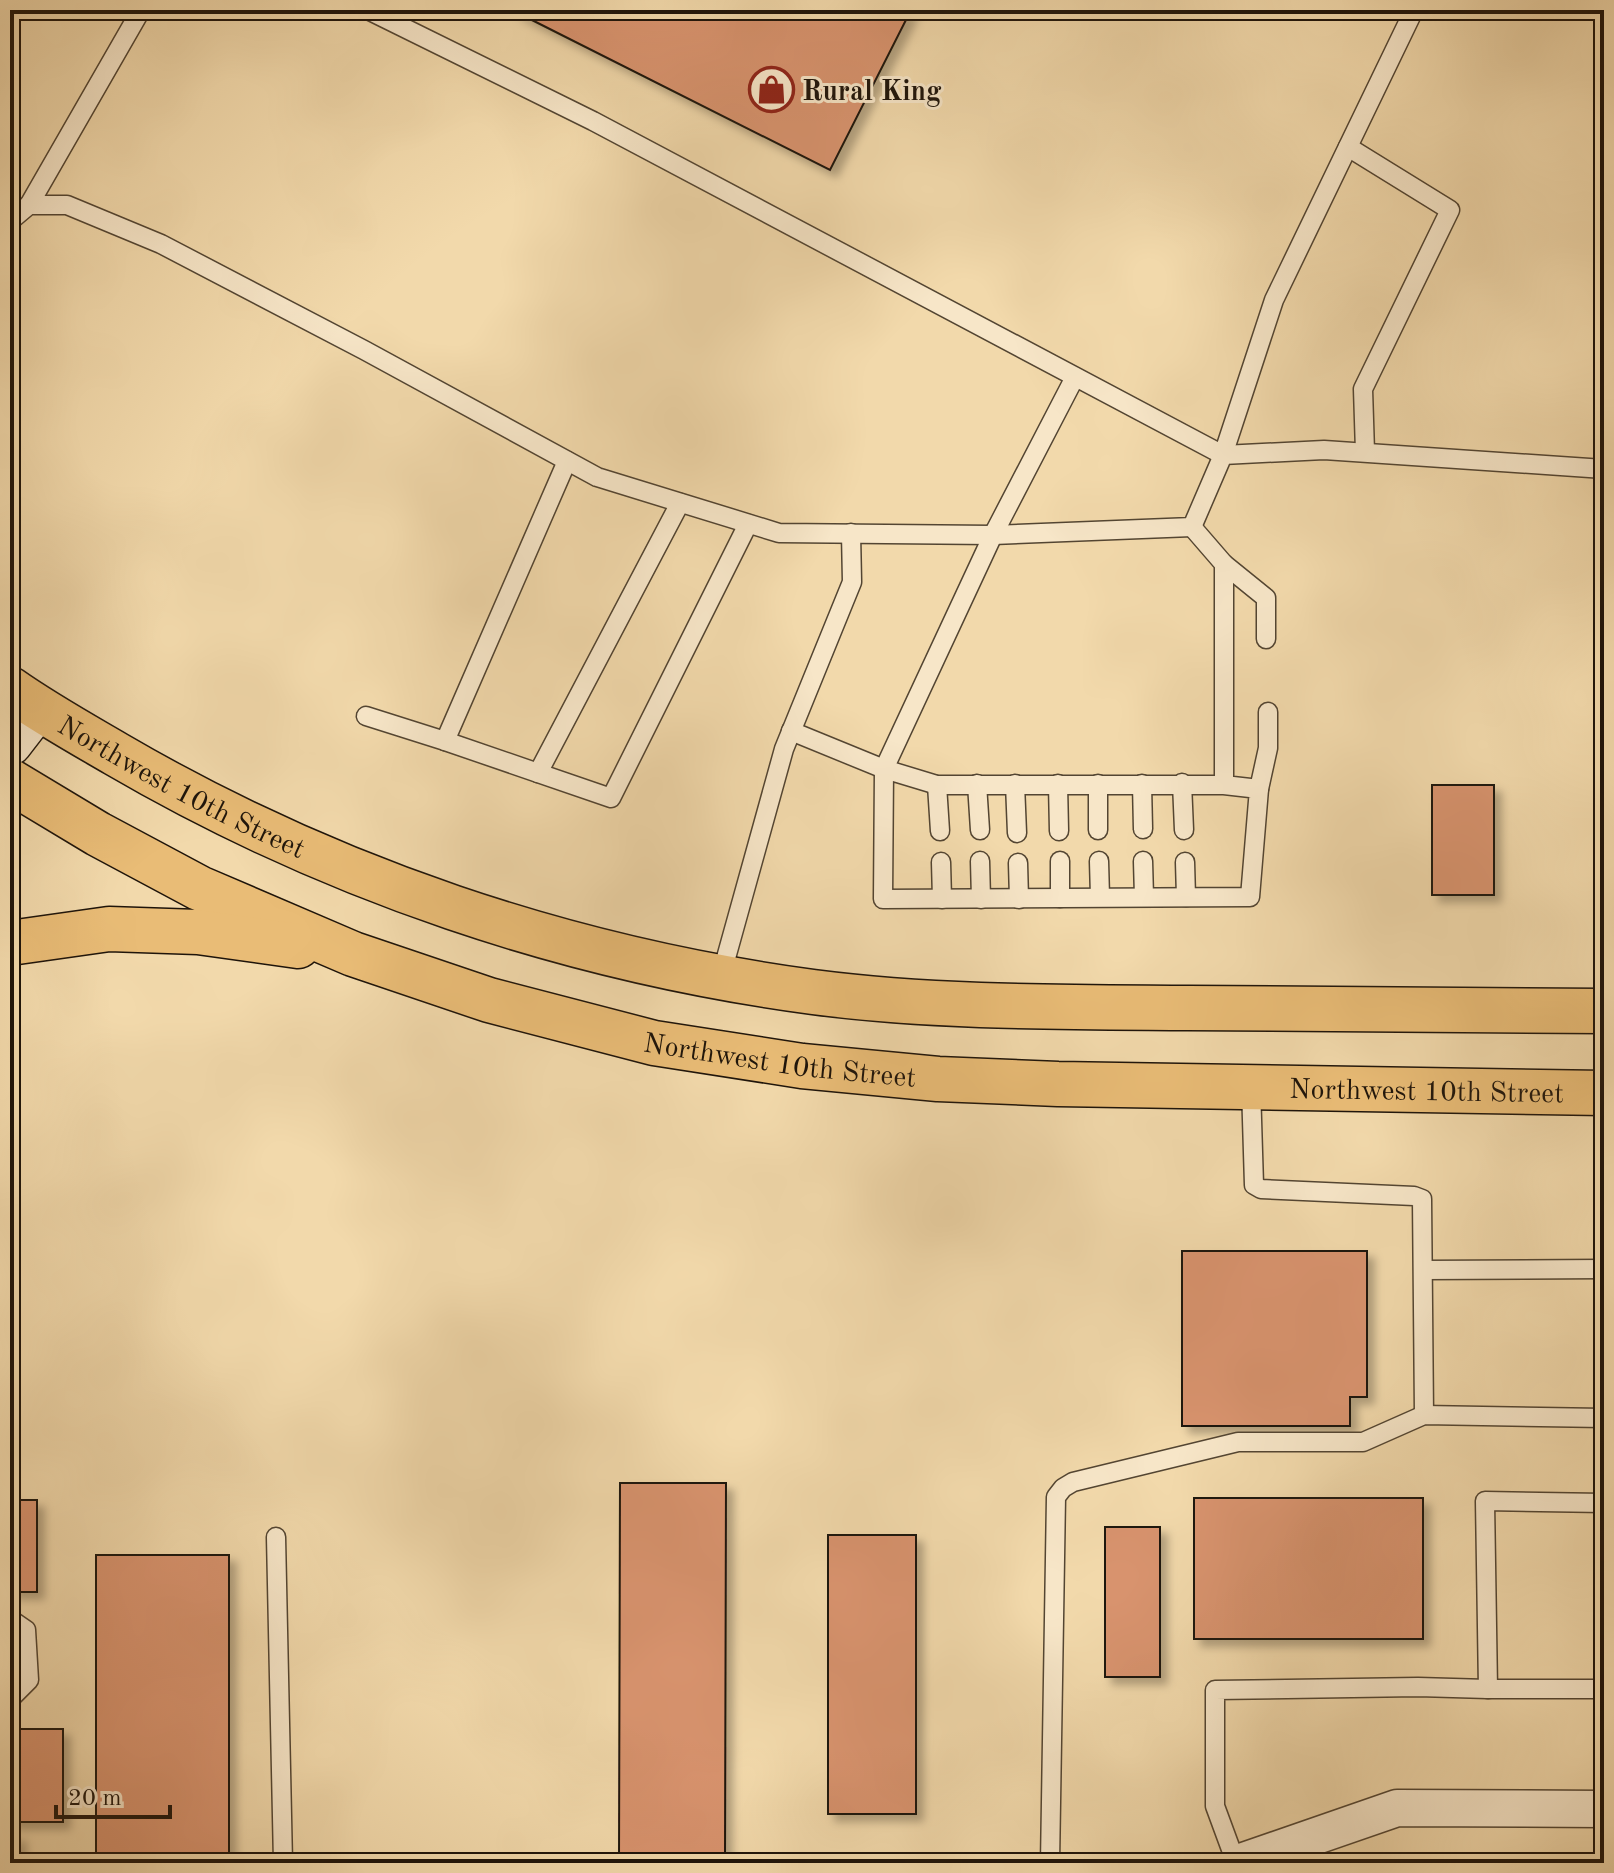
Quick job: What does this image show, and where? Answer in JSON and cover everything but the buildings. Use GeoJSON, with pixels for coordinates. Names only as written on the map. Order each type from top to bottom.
{"type":"FeatureCollection","features":[{"type":"Feature","properties":{"kind":"highway","name":"Northwest 10th Street"},"geometry":{"type":"LineString","coordinates":[[24,698],[169,785],[289,845],[402,890],[544,936],[670,968],[813,992],[934,1003],[1059,1007],[1604,1011]]}},
{"type":"Feature","properties":{"kind":"highway","name":"Northwest 10th Street"},"geometry":{"type":"LineString","coordinates":[[10,781],[98,834],[199,888],[353,954],[489,1000],[654,1043],[802,1066],[938,1079],[1604,1093]]}},
{"type":"Feature","properties":{"kind":"highway"},"geometry":{"type":"LineString","coordinates":[[10,943],[109,929],[198,932],[353,954]]}},
{"type":"Feature","properties":{"kind":"street"},"geometry":{"type":"LineString","coordinates":[[10,743],[24,698]]}},
{"type":"Feature","properties":{"kind":"street"},"geometry":{"type":"LineString","coordinates":[[1237,1863],[1397,1808],[1604,1809]]}},
{"type":"Feature","properties":{"kind":"lane"},"geometry":{"type":"LineString","coordinates":[[10,221],[29,205],[141,10]]}},
{"type":"Feature","properties":{"kind":"lane"},"geometry":{"type":"LineString","coordinates":[[368,10],[593,121],[1223,455],[1324,450],[1604,469]]}},
{"type":"Feature","properties":{"kind":"lane"},"geometry":{"type":"LineString","coordinates":[[1192,527],[1223,455],[1274,300],[1414,10]]}},
{"type":"Feature","properties":{"kind":"lane"},"geometry":{"type":"LineString","coordinates":[[1348,147],[1450,210],[1363,389],[1365,452]]}},
{"type":"Feature","properties":{"kind":"lane"},"geometry":{"type":"LineString","coordinates":[[29,205],[67,205],[161,244],[597,477],[779,533],[993,535],[1192,527]]}},
{"type":"Feature","properties":{"kind":"lane"},"geometry":{"type":"LineString","coordinates":[[1075,377],[993,535],[884,769],[883,899],[1250,897],[1259,789],[1268,748],[1268,712]]}},
{"type":"Feature","properties":{"kind":"lane"},"geometry":{"type":"LineString","coordinates":[[445,741],[567,461]]}},
{"type":"Feature","properties":{"kind":"lane"},"geometry":{"type":"LineString","coordinates":[[538,773],[680,503]]}},
{"type":"Feature","properties":{"kind":"lane"},"geometry":{"type":"LineString","coordinates":[[366,716],[611,798],[748,524]]}},
{"type":"Feature","properties":{"kind":"lane"},"geometry":{"type":"LineString","coordinates":[[1192,527],[1224,564],[1266,598],[1266,639]]}},
{"type":"Feature","properties":{"kind":"lane"},"geometry":{"type":"LineString","coordinates":[[721,976],[791,731],[852,582],[851,533]]}},
{"type":"Feature","properties":{"kind":"lane"},"geometry":{"type":"LineString","coordinates":[[1224,564],[1224,785]]}},
{"type":"Feature","properties":{"kind":"lane"},"geometry":{"type":"LineString","coordinates":[[791,731],[884,769],[937,785],[1182,783],[1259,789]]}},
{"type":"Feature","properties":{"kind":"lane"},"geometry":{"type":"LineString","coordinates":[[1182,783],[1184,830]]}},
{"type":"Feature","properties":{"kind":"lane"},"geometry":{"type":"LineString","coordinates":[[977,784],[980,830]]}},
{"type":"Feature","properties":{"kind":"lane"},"geometry":{"type":"LineString","coordinates":[[1015,784],[1017,833]]}},
{"type":"Feature","properties":{"kind":"lane"},"geometry":{"type":"LineString","coordinates":[[1058,784],[1059,831]]}},
{"type":"Feature","properties":{"kind":"lane"},"geometry":{"type":"LineString","coordinates":[[1098,784],[1098,830]]}},
{"type":"Feature","properties":{"kind":"lane"},"geometry":{"type":"LineString","coordinates":[[1142,784],[1143,829]]}},
{"type":"Feature","properties":{"kind":"lane"},"geometry":{"type":"LineString","coordinates":[[937,785],[940,831]]}},
{"type":"Feature","properties":{"kind":"lane"},"geometry":{"type":"LineString","coordinates":[[980,861],[981,899]]}},
{"type":"Feature","properties":{"kind":"lane"},"geometry":{"type":"LineString","coordinates":[[1060,861],[1060,898]]}},
{"type":"Feature","properties":{"kind":"lane"},"geometry":{"type":"LineString","coordinates":[[1099,861],[1100,897]]}},
{"type":"Feature","properties":{"kind":"lane"},"geometry":{"type":"LineString","coordinates":[[1143,861],[1144,897]]}},
{"type":"Feature","properties":{"kind":"lane"},"geometry":{"type":"LineString","coordinates":[[941,862],[942,899]]}},
{"type":"Feature","properties":{"kind":"lane"},"geometry":{"type":"LineString","coordinates":[[1185,862],[1186,897]]}},
{"type":"Feature","properties":{"kind":"lane"},"geometry":{"type":"LineString","coordinates":[[1018,863],[1019,899]]}},
{"type":"Feature","properties":{"kind":"lane"},"geometry":{"type":"LineString","coordinates":[[1251,1087],[1254,1185],[1261,1189],[1414,1196],[1422,1199],[1424,1415]]}},
{"type":"Feature","properties":{"kind":"lane"},"geometry":{"type":"LineString","coordinates":[[1424,1270],[1604,1269]]}},
{"type":"Feature","properties":{"kind":"lane"},"geometry":{"type":"LineString","coordinates":[[1050,1863],[1056,1497],[1063,1488],[1073,1482],[1238,1442],[1363,1442],[1424,1415],[1604,1418]]}},
{"type":"Feature","properties":{"kind":"lane"},"geometry":{"type":"LineString","coordinates":[[1488,1689],[1485,1501],[1604,1503]]}},
{"type":"Feature","properties":{"kind":"lane"},"geometry":{"type":"LineString","coordinates":[[276,1537],[283,1863]]}},
{"type":"Feature","properties":{"kind":"lane"},"geometry":{"type":"LineString","coordinates":[[10,1619],[26,1630],[29,1680],[10,1699]]}},
{"type":"Feature","properties":{"kind":"lane"},"geometry":{"type":"LineString","coordinates":[[1237,1863],[1215,1806],[1215,1690],[1418,1687],[1604,1689]]}},
{"type":"Feature","properties":{"kind":"place","name":"Rural King"},"geometry":{"type":"Point","coordinates":[771,90]}}]}
